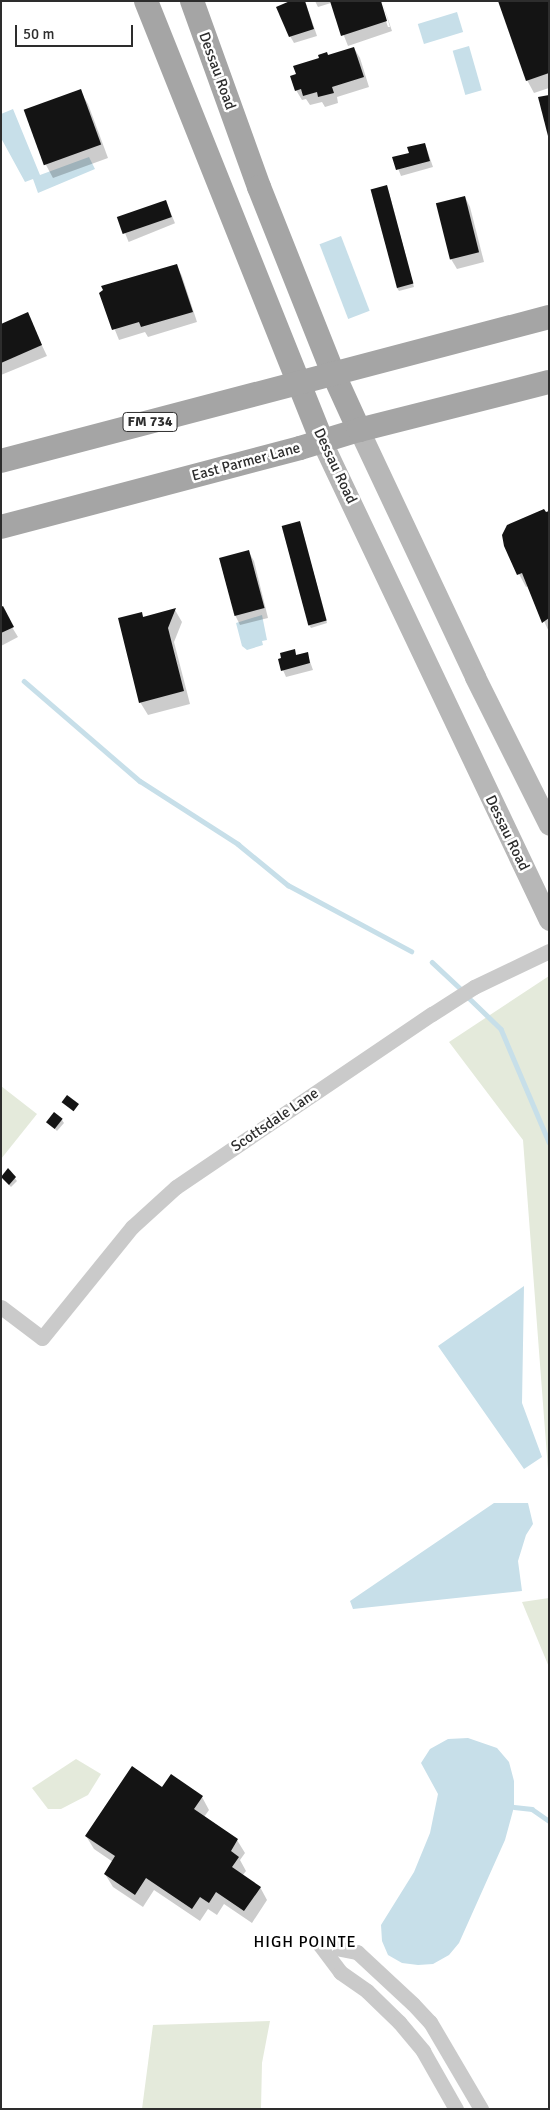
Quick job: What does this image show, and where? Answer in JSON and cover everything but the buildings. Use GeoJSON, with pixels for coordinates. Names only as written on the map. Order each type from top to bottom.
{"type":"FeatureCollection","features":[{"type":"Feature","properties":{"kind":"main road","name":"Dessau Road"},"geometry":{"type":"LineString","coordinates":[[146,1],[322,442],[549,920]]}},
{"type":"Feature","properties":{"kind":"main road","name":"Dessau Road"},"geometry":{"type":"LineString","coordinates":[[192,1],[259,187],[333,373],[475,677],[549,825]]}},
{"type":"Feature","properties":{"kind":"main road","name":"FM 734"},"geometry":{"type":"LineString","coordinates":[[1,461],[549,317]]}},
{"type":"Feature","properties":{"kind":"main road","name":"East Parmer Lane"},"geometry":{"type":"LineString","coordinates":[[1,527],[322,442],[359,430],[549,382]]}},
{"type":"Feature","properties":{"kind":"main road"},"geometry":{"type":"LineString","coordinates":[[523,866],[549,891]]}},
{"type":"Feature","properties":{"kind":"street","name":"Scottsdale Lane"},"geometry":{"type":"LineString","coordinates":[[1,1307],[42,1338],[132,1227],[176,1187],[474,987],[543,954]]}},
{"type":"Feature","properties":{"kind":"street"},"geometry":{"type":"LineString","coordinates":[[456,2109],[423,2051],[399,2022],[367,1991],[340,1972],[320,1945],[357,1952],[413,2004],[430,2022],[481,2109]]}},
{"type":"Feature","properties":{"kind":"green space"},"geometry":{"type":"Polygon","coordinates":[[[549,976],[549,1483],[523,1140],[449,1042],[549,976]]]}},
{"type":"Feature","properties":{"kind":"green space"},"geometry":{"type":"Polygon","coordinates":[[[1,1086],[37,1114],[1,1159],[1,1086]]]}},
{"type":"Feature","properties":{"kind":"green space"},"geometry":{"type":"Polygon","coordinates":[[[549,1598],[549,1667],[522,1602],[549,1598]]]}},
{"type":"Feature","properties":{"kind":"green space"},"geometry":{"type":"Polygon","coordinates":[[[76,1759],[101,1774],[88,1795],[61,1809],[48,1809],[32,1788],[76,1759]]]}},
{"type":"Feature","properties":{"kind":"green space"},"geometry":{"type":"Polygon","coordinates":[[[270,2021],[262,2063],[261,2109],[142,2109],[153,2025],[270,2021]]]}},
{"type":"Feature","properties":{"kind":"water"},"geometry":{"type":"Polygon","coordinates":[[[457,12],[463,32],[424,44],[418,24],[457,12]]]}},
{"type":"Feature","properties":{"kind":"water"},"geometry":{"type":"Polygon","coordinates":[[[469,46],[482,90],[465,95],[453,51],[469,46]]]}},
{"type":"Feature","properties":{"kind":"water"},"geometry":{"type":"Polygon","coordinates":[[[13,109],[40,175],[89,157],[95,169],[38,193],[33,179],[25,182],[1,138],[1,114],[13,109]]]}},
{"type":"Feature","properties":{"kind":"water"},"geometry":{"type":"Polygon","coordinates":[[[341,236],[370,311],[348,319],[320,244],[341,236]]]}},
{"type":"Feature","properties":{"kind":"water"},"geometry":{"type":"Polygon","coordinates":[[[262,615],[267,640],[262,641],[263,645],[247,650],[242,646],[236,623],[262,615]]]}},
{"type":"Feature","properties":{"kind":"water"},"geometry":{"type":"Polygon","coordinates":[[[524,1286],[522,1403],[542,1457],[524,1469],[438,1346],[524,1286]]]}},
{"type":"Feature","properties":{"kind":"water"},"geometry":{"type":"Polygon","coordinates":[[[494,1503],[528,1503],[533,1524],[526,1535],[518,1561],[522,1591],[353,1609],[350,1601],[494,1503]]]}},
{"type":"Feature","properties":{"kind":"water"},"geometry":{"type":"Polygon","coordinates":[[[468,1738],[497,1748],[509,1762],[514,1781],[514,1807],[505,1840],[459,1943],[449,1955],[433,1964],[402,1963],[388,1955],[382,1941],[381,1925],[414,1872],[430,1833],[438,1794],[421,1763],[430,1749],[448,1739],[468,1738]]]}},
{"type":"Feature","properties":{"kind":"waterway"},"geometry":{"type":"LineString","coordinates":[[24,681],[140,781],[238,844],[288,885],[411,951]]}},
{"type":"Feature","properties":{"kind":"waterway"},"geometry":{"type":"LineString","coordinates":[[432,962],[462,990]]}},
{"type":"Feature","properties":{"kind":"waterway"},"geometry":{"type":"LineString","coordinates":[[467,996],[501,1029],[549,1142]]}},
{"type":"Feature","properties":{"kind":"waterway"},"geometry":{"type":"LineString","coordinates":[[514,1807],[532,1809],[549,1821]]}},
{"type":"Feature","properties":{"kind":"district","name":"HIGH POINTE"},"geometry":{"type":"Point","coordinates":[305,1942]}}]}
